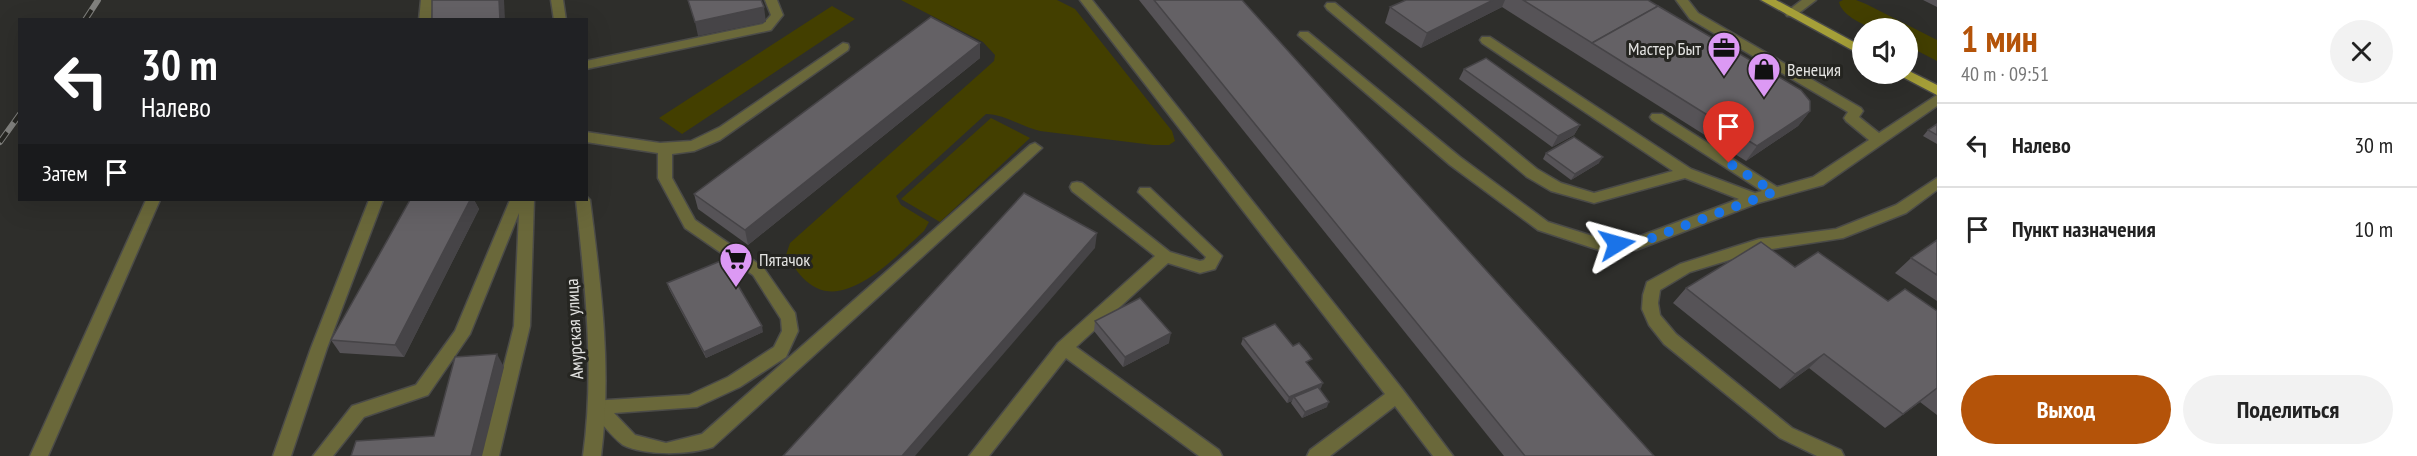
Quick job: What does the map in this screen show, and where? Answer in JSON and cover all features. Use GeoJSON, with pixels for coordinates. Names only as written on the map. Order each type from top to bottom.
{"type":"FeatureCollection","features":[{"type":"Feature","properties":{"kind":"main road"},"geometry":{"type":"LineString","coordinates":[[1767,0],[1852,46]]}},
{"type":"Feature","properties":{"kind":"main road"},"geometry":{"type":"LineString","coordinates":[[1918,81],[1937,91]]}},
{"type":"Feature","properties":{"kind":"street"},"geometry":{"type":"LineString","coordinates":[[425,18],[427,0]]}},
{"type":"Feature","properties":{"kind":"street"},"geometry":{"type":"LineString","coordinates":[[557,0],[560,18]]}},
{"type":"Feature","properties":{"kind":"street"},"geometry":{"type":"LineString","coordinates":[[588,65],[767,27],[777,15],[771,0]]}},
{"type":"Feature","properties":{"kind":"street"},"geometry":{"type":"LineString","coordinates":[[1086,0],[1444,456]]}},
{"type":"Feature","properties":{"kind":"street"},"geometry":{"type":"LineString","coordinates":[[1682,0],[1694,16],[1856,111],[1851,118],[1879,140]]}},
{"type":"Feature","properties":{"kind":"street"},"geometry":{"type":"LineString","coordinates":[[1791,13],[1810,0]]}},
{"type":"Feature","properties":{"kind":"street"},"geometry":{"type":"LineString","coordinates":[[1331,6],[1532,172],[1556,187],[1594,198],[1686,173]]}},
{"type":"Feature","properties":{"kind":"street"},"geometry":{"type":"LineString","coordinates":[[1304,35],[1455,161],[1543,226],[1599,244],[1636,244],[1774,192],[1818,181],[1937,100]]}},
{"type":"Feature","properties":{"kind":"street"},"geometry":{"type":"LineString","coordinates":[[1486,40],[1686,173],[1754,199]]}},
{"type":"Feature","properties":{"kind":"street"},"geometry":{"type":"LineString","coordinates":[[588,137],[618,139],[665,148],[684,148],[703,142],[733,124],[843,47]]}},
{"type":"Feature","properties":{"kind":"street"},"geometry":{"type":"LineString","coordinates":[[1658,117],[1774,192]]}},
{"type":"Feature","properties":{"kind":"street"},"geometry":{"type":"LineString","coordinates":[[597,405],[691,402],[734,382],[780,352],[790,331],[789,318],[758,271],[690,224],[664,178],[665,148]]}},
{"type":"Feature","properties":{"kind":"street"},"geometry":{"type":"LineString","coordinates":[[597,405],[630,441],[666,451],[707,441],[1035,148]]}},
{"type":"Feature","properties":{"kind":"street"},"geometry":{"type":"LineString","coordinates":[[1835,456],[1786,433],[1670,339],[1655,322],[1648,304],[1653,286],[1685,268],[1759,245],[1838,234],[1901,209],[1937,183]]}},
{"type":"Feature","properties":{"kind":"street"},"geometry":{"type":"LineString","coordinates":[[1077,187],[1165,256],[1200,267],[1210,266],[1214,256],[1145,192]]}},
{"type":"Feature","properties":{"kind":"street"},"geometry":{"type":"LineString","coordinates":[[39,456],[153,201]]}},
{"type":"Feature","properties":{"kind":"street"},"geometry":{"type":"LineString","coordinates":[[282,456],[319,348],[376,201]]}},
{"type":"Feature","properties":{"kind":"street"},"geometry":{"type":"LineString","coordinates":[[322,456],[358,411],[422,390],[462,334],[517,201]]}},
{"type":"Feature","properties":{"kind":"street"},"geometry":{"type":"LineString","coordinates":[[490,456],[522,326],[527,201]]}},
{"type":"Feature","properties":{"kind":"street","name":"Амурская улица"},"geometry":{"type":"LineString","coordinates":[[583,201],[596,320],[597,405],[592,456]]}},
{"type":"Feature","properties":{"kind":"street"},"geometry":{"type":"LineString","coordinates":[[978,456],[1064,348],[1165,256]]}},
{"type":"Feature","properties":{"kind":"street"},"geometry":{"type":"LineString","coordinates":[[1064,348],[1213,456]]}},
{"type":"Feature","properties":{"kind":"street"},"geometry":{"type":"LineString","coordinates":[[1316,456],[1397,396]]}},
{"type":"Feature","properties":{"kind":"shaded area"},"geometry":{"type":"Polygon","coordinates":[[[901,0],[1057,0],[1075,9],[1172,131],[1175,141],[1169,145],[1153,145],[1040,131],[999,116],[986,114],[896,196],[901,205],[929,222],[924,231],[887,265],[856,285],[840,291],[824,291],[810,284],[786,255],[790,243],[994,61],[995,55],[983,42],[901,0]]]}},
{"type":"Feature","properties":{"kind":"shaded area"},"geometry":{"type":"Polygon","coordinates":[[[1856,0],[1894,18],[1853,18],[1844,11],[1839,2],[1856,0]]]}},
{"type":"Feature","properties":{"kind":"shaded area"},"geometry":{"type":"Polygon","coordinates":[[[832,6],[855,19],[682,134],[659,118],[832,6]]]}},
{"type":"Feature","properties":{"kind":"shaded area"},"geometry":{"type":"Polygon","coordinates":[[[1918,30],[1937,40],[1937,61],[1918,51],[1918,30]]]}},
{"type":"Feature","properties":{"kind":"shaded area"},"geometry":{"type":"Polygon","coordinates":[[[991,118],[1030,138],[940,222],[901,199],[991,118]]]}},
{"type":"Feature","properties":{"kind":"building"},"geometry":{"type":"Polygon","coordinates":[[[432,0],[499,0],[500,18],[432,18],[432,0]]]}},
{"type":"Feature","properties":{"kind":"building"},"geometry":{"type":"Polygon","coordinates":[[[688,0],[761,0],[764,7],[695,22],[688,0]]]}},
{"type":"Feature","properties":{"kind":"building"},"geometry":{"type":"Polygon","coordinates":[[[1154,0],[1242,0],[1654,456],[1525,456],[1154,0]]]}},
{"type":"Feature","properties":{"kind":"building"},"geometry":{"type":"Polygon","coordinates":[[[1406,0],[1493,0],[1427,33],[1390,7],[1406,0]]]}},
{"type":"Feature","properties":{"kind":"building"},"geometry":{"type":"Polygon","coordinates":[[[1523,0],[1648,0],[1658,6],[1592,43],[1523,0]]]}},
{"type":"Feature","properties":{"kind":"building"},"geometry":{"type":"Polygon","coordinates":[[[1658,6],[1801,90],[1810,101],[1810,111],[1757,146],[1592,43],[1658,6]]]}},
{"type":"Feature","properties":{"kind":"building"},"geometry":{"type":"Polygon","coordinates":[[[931,17],[980,43],[745,230],[694,194],[931,17]]]}},
{"type":"Feature","properties":{"kind":"building"},"geometry":{"type":"Polygon","coordinates":[[[1486,58],[1580,125],[1558,136],[1464,69],[1486,58]]]}},
{"type":"Feature","properties":{"kind":"building"},"geometry":{"type":"Polygon","coordinates":[[[1937,124],[1937,135],[1928,130],[1937,124]]]}},
{"type":"Feature","properties":{"kind":"building"},"geometry":{"type":"Polygon","coordinates":[[[1574,137],[1603,157],[1575,174],[1546,153],[1574,137]]]}},
{"type":"Feature","properties":{"kind":"building"},"geometry":{"type":"Polygon","coordinates":[[[1024,193],[1097,233],[902,456],[783,456],[1024,193]]]}},
{"type":"Feature","properties":{"kind":"building"},"geometry":{"type":"Polygon","coordinates":[[[409,201],[469,201],[395,345],[331,340],[409,201]]]}},
{"type":"Feature","properties":{"kind":"building"},"geometry":{"type":"Polygon","coordinates":[[[1937,240],[1937,275],[1911,258],[1937,240]]]}},
{"type":"Feature","properties":{"kind":"building"},"geometry":{"type":"Polygon","coordinates":[[[1761,242],[1795,267],[1818,252],[1888,301],[1905,289],[1937,311],[1937,388],[1903,414],[1824,354],[1795,374],[1686,288],[1761,242]]]}},
{"type":"Feature","properties":{"kind":"building"},"geometry":{"type":"Polygon","coordinates":[[[723,260],[762,326],[704,352],[667,283],[723,260]]]}},
{"type":"Feature","properties":{"kind":"building"},"geometry":{"type":"Polygon","coordinates":[[[1140,298],[1171,333],[1125,357],[1095,321],[1140,298]]]}},
{"type":"Feature","properties":{"kind":"building"},"geometry":{"type":"Polygon","coordinates":[[[1275,324],[1293,346],[1299,343],[1307,352],[1312,359],[1306,362],[1323,383],[1289,397],[1243,338],[1275,324]]]}},
{"type":"Feature","properties":{"kind":"building"},"geometry":{"type":"Polygon","coordinates":[[[497,354],[471,456],[351,456],[356,441],[434,436],[455,357],[497,354]]]}},
{"type":"Feature","properties":{"kind":"building"},"geometry":{"type":"Polygon","coordinates":[[[1318,387],[1329,402],[1305,412],[1294,397],[1318,387]]]}},
{"type":"Feature","properties":{"kind":"railway"},"geometry":{"type":"LineString","coordinates":[[86,18],[98,0]]}},
{"type":"Feature","properties":{"kind":"railway"},"geometry":{"type":"LineString","coordinates":[[0,142],[18,117]]}},
{"type":"Feature","properties":{"kind":"place","name":"Мастер Быт"},"geometry":{"type":"Point","coordinates":[1724,77]}},
{"type":"Feature","properties":{"kind":"place","name":"Венеция"},"geometry":{"type":"Point","coordinates":[1764,98]}},
{"type":"Feature","properties":{"kind":"place","name":"Пятачок"},"geometry":{"type":"Point","coordinates":[736,288]}},
{"type":"Feature","properties":{"kind":"route"},"geometry":{"type":"LineString","coordinates":[[1617,244],[1636,244],[1774,192],[1729,163]]}}]}
